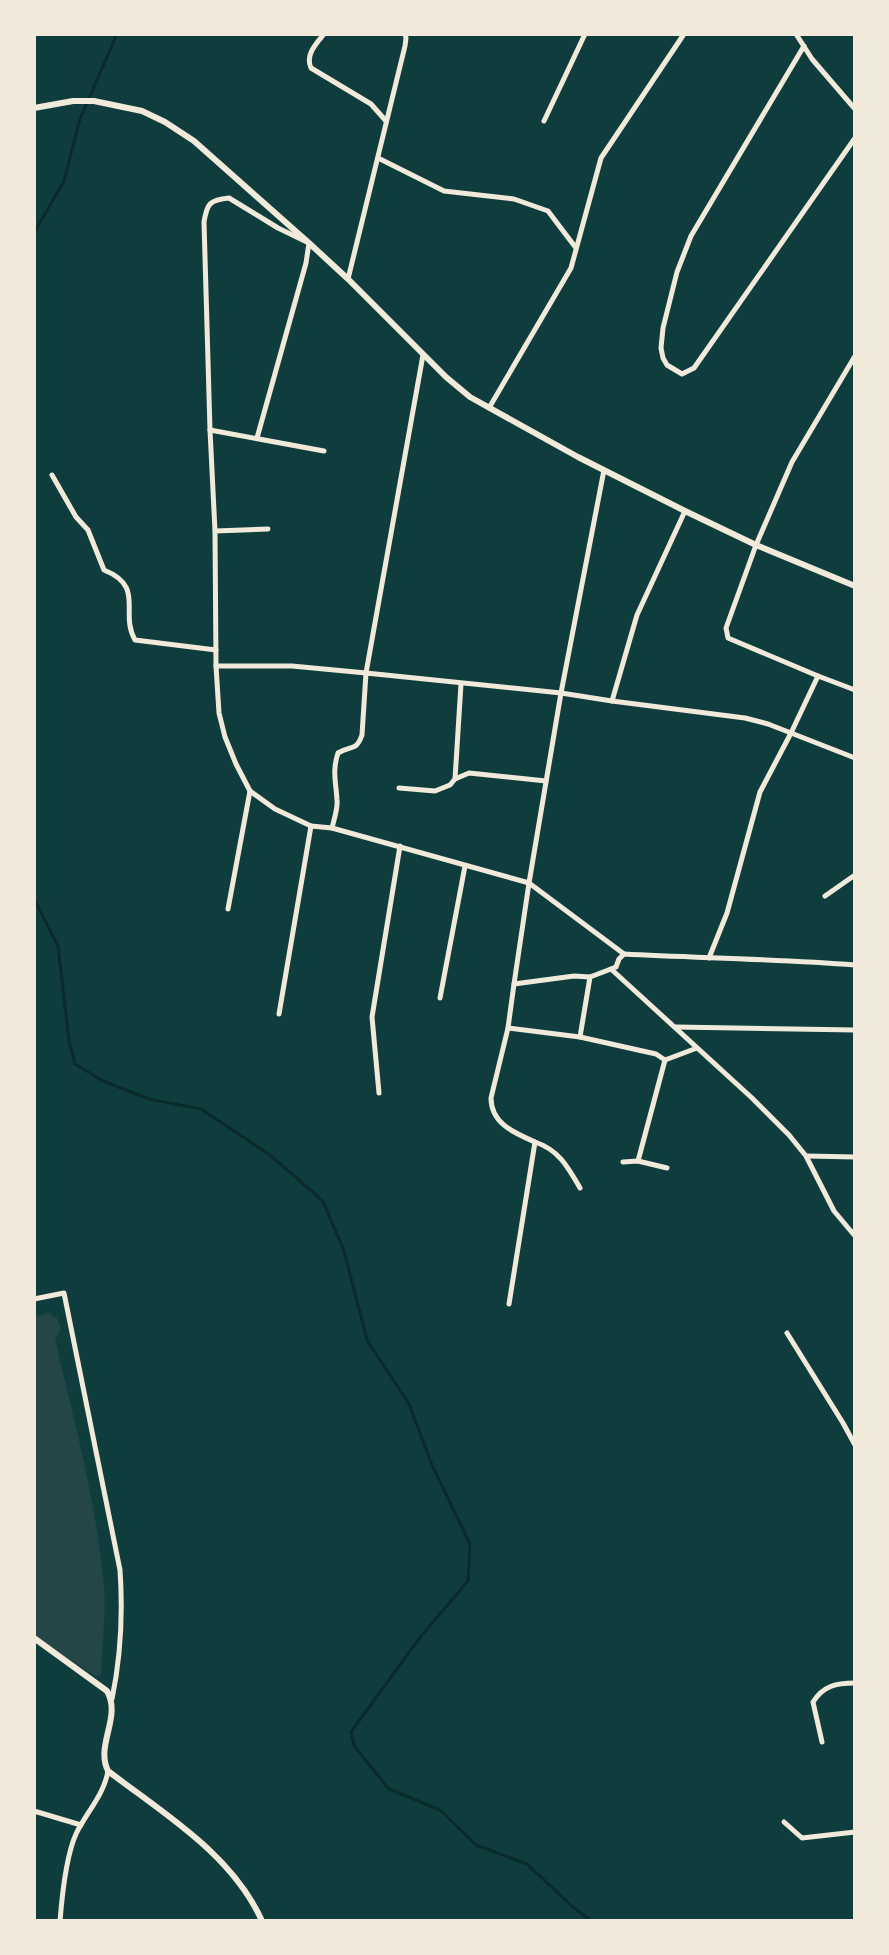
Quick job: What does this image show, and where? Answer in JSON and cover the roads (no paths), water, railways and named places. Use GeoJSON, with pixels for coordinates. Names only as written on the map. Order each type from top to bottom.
{"type":"FeatureCollection","features":[{"type":"Feature","properties":{"kind":"street"},"geometry":{"type":"LineString","coordinates":[[324,34],[309,55],[311,68],[371,104],[386,122]]}},
{"type":"Feature","properties":{"kind":"street"},"geometry":{"type":"LineString","coordinates":[[544,121],[585,34]]}},
{"type":"Feature","properties":{"kind":"street"},"geometry":{"type":"LineString","coordinates":[[489,408],[571,268],[601,158],[684,34]]}},
{"type":"Feature","properties":{"kind":"street"},"geometry":{"type":"LineString","coordinates":[[796,34],[812,59],[855,109]]}},
{"type":"Feature","properties":{"kind":"street"},"geometry":{"type":"LineString","coordinates":[[348,279],[406,35]]}},
{"type":"Feature","properties":{"kind":"street"},"geometry":{"type":"LineString","coordinates":[[804,46],[691,236],[669,301],[662,340],[663,358],[674,371],[682,374],[694,368],[855,138]]}},
{"type":"Feature","properties":{"kind":"street"},"geometry":{"type":"LineString","coordinates":[[34,108],[52,103],[94,101],[142,111],[165,122],[184,134],[309,243],[470,397],[685,511],[756,545],[855,586]]}},
{"type":"Feature","properties":{"kind":"street"},"geometry":{"type":"LineString","coordinates":[[378,158],[444,191],[514,199],[548,211],[576,249]]}},
{"type":"Feature","properties":{"kind":"street"},"geometry":{"type":"LineString","coordinates":[[309,243],[229,198],[212,201],[206,210],[206,306],[219,713],[225,737],[250,791],[275,809],[311,826],[332,828],[529,883],[624,954],[782,959],[855,965]]}},
{"type":"Feature","properties":{"kind":"street"},"geometry":{"type":"LineString","coordinates":[[257,438],[309,243]]}},
{"type":"Feature","properties":{"kind":"street"},"geometry":{"type":"LineString","coordinates":[[332,828],[337,805],[336,758],[338,753],[358,745],[362,735],[366,673],[423,355]]}},
{"type":"Feature","properties":{"kind":"street"},"geometry":{"type":"LineString","coordinates":[[855,356],[792,462],[756,545],[728,619],[726,634],[728,638],[855,690]]}},
{"type":"Feature","properties":{"kind":"street"},"geometry":{"type":"LineString","coordinates":[[210,430],[324,451]]}},
{"type":"Feature","properties":{"kind":"street"},"geometry":{"type":"LineString","coordinates":[[580,1188],[557,1153],[519,1135],[494,1116],[491,1098],[508,1028],[561,693],[604,470]]}},
{"type":"Feature","properties":{"kind":"street"},"geometry":{"type":"LineString","coordinates":[[52,475],[76,517],[88,530],[104,570],[115,575],[127,587],[131,632],[135,640],[216,650]]}},
{"type":"Feature","properties":{"kind":"street"},"geometry":{"type":"LineString","coordinates":[[612,701],[637,615],[685,511]]}},
{"type":"Feature","properties":{"kind":"street"},"geometry":{"type":"LineString","coordinates":[[215,531],[268,529]]}},
{"type":"Feature","properties":{"kind":"street"},"geometry":{"type":"LineString","coordinates":[[216,666],[292,666],[561,693],[726,714],[768,724],[855,758]]}},
{"type":"Feature","properties":{"kind":"street"},"geometry":{"type":"LineString","coordinates":[[709,958],[727,913],[760,792],[818,676]]}},
{"type":"Feature","properties":{"kind":"street"},"geometry":{"type":"LineString","coordinates":[[455,779],[461,684]]}},
{"type":"Feature","properties":{"kind":"street"},"geometry":{"type":"LineString","coordinates":[[399,788],[435,791],[469,773],[546,781]]}},
{"type":"Feature","properties":{"kind":"street"},"geometry":{"type":"LineString","coordinates":[[228,909],[250,791]]}},
{"type":"Feature","properties":{"kind":"street"},"geometry":{"type":"LineString","coordinates":[[279,1014],[311,826]]}},
{"type":"Feature","properties":{"kind":"street"},"geometry":{"type":"LineString","coordinates":[[379,1093],[372,1017],[400,846]]}},
{"type":"Feature","properties":{"kind":"street"},"geometry":{"type":"LineString","coordinates":[[440,998],[465,866]]}},
{"type":"Feature","properties":{"kind":"street"},"geometry":{"type":"LineString","coordinates":[[825,896],[855,875]]}},
{"type":"Feature","properties":{"kind":"street"},"geometry":{"type":"LineString","coordinates":[[514,984],[574,976],[590,977],[616,967],[624,954]]}},
{"type":"Feature","properties":{"kind":"street"},"geometry":{"type":"LineString","coordinates":[[611,969],[760,1105],[806,1156],[830,1203],[855,1236]]}},
{"type":"Feature","properties":{"kind":"street"},"geometry":{"type":"LineString","coordinates":[[580,1037],[590,977]]}},
{"type":"Feature","properties":{"kind":"street"},"geometry":{"type":"LineString","coordinates":[[675,1027],[855,1030]]}},
{"type":"Feature","properties":{"kind":"street"},"geometry":{"type":"LineString","coordinates":[[508,1028],[580,1037],[656,1054],[665,1060]]}},
{"type":"Feature","properties":{"kind":"street"},"geometry":{"type":"LineString","coordinates":[[665,1060],[697,1048]]}},
{"type":"Feature","properties":{"kind":"street"},"geometry":{"type":"LineString","coordinates":[[638,1161],[665,1060]]}},
{"type":"Feature","properties":{"kind":"street"},"geometry":{"type":"LineString","coordinates":[[509,1304],[535,1142]]}},
{"type":"Feature","properties":{"kind":"street"},"geometry":{"type":"LineString","coordinates":[[806,1156],[855,1157]]}},
{"type":"Feature","properties":{"kind":"street"},"geometry":{"type":"LineString","coordinates":[[623,1162],[638,1161],[667,1168]]}},
{"type":"Feature","properties":{"kind":"street"},"geometry":{"type":"LineString","coordinates":[[34,1299],[64,1293],[120,1570],[123,1608],[118,1673],[104,1760],[108,1771],[197,1839],[242,1886],[262,1921]]}},
{"type":"Feature","properties":{"kind":"street"},"geometry":{"type":"LineString","coordinates":[[787,1333],[855,1445]]}},
{"type":"Feature","properties":{"kind":"street"},"geometry":{"type":"LineString","coordinates":[[34,1638],[100,1685],[112,1699]]}},
{"type":"Feature","properties":{"kind":"street"},"geometry":{"type":"LineString","coordinates":[[822,1742],[813,1702],[827,1687],[855,1683]]}},
{"type":"Feature","properties":{"kind":"street"},"geometry":{"type":"LineString","coordinates":[[60,1921],[75,1836],[103,1788],[108,1771]]}},
{"type":"Feature","properties":{"kind":"street"},"geometry":{"type":"LineString","coordinates":[[34,1811],[81,1825]]}},
{"type":"Feature","properties":{"kind":"street"},"geometry":{"type":"LineString","coordinates":[[784,1822],[802,1838],[855,1832]]}},
{"type":"Feature","properties":{"kind":"waterway"},"geometry":{"type":"LineString","coordinates":[[34,233],[64,181],[80,119],[117,34]]}},
{"type":"Feature","properties":{"kind":"waterway"},"geometry":{"type":"LineString","coordinates":[[34,899],[58,946],[69,1041],[75,1064],[103,1081],[149,1099],[201,1109],[270,1155],[323,1201],[344,1251],[367,1340],[409,1404],[432,1465],[470,1544],[468,1581],[421,1636],[351,1732],[354,1746],[389,1789],[440,1810],[476,1845],[527,1864],[591,1921]]}}]}
